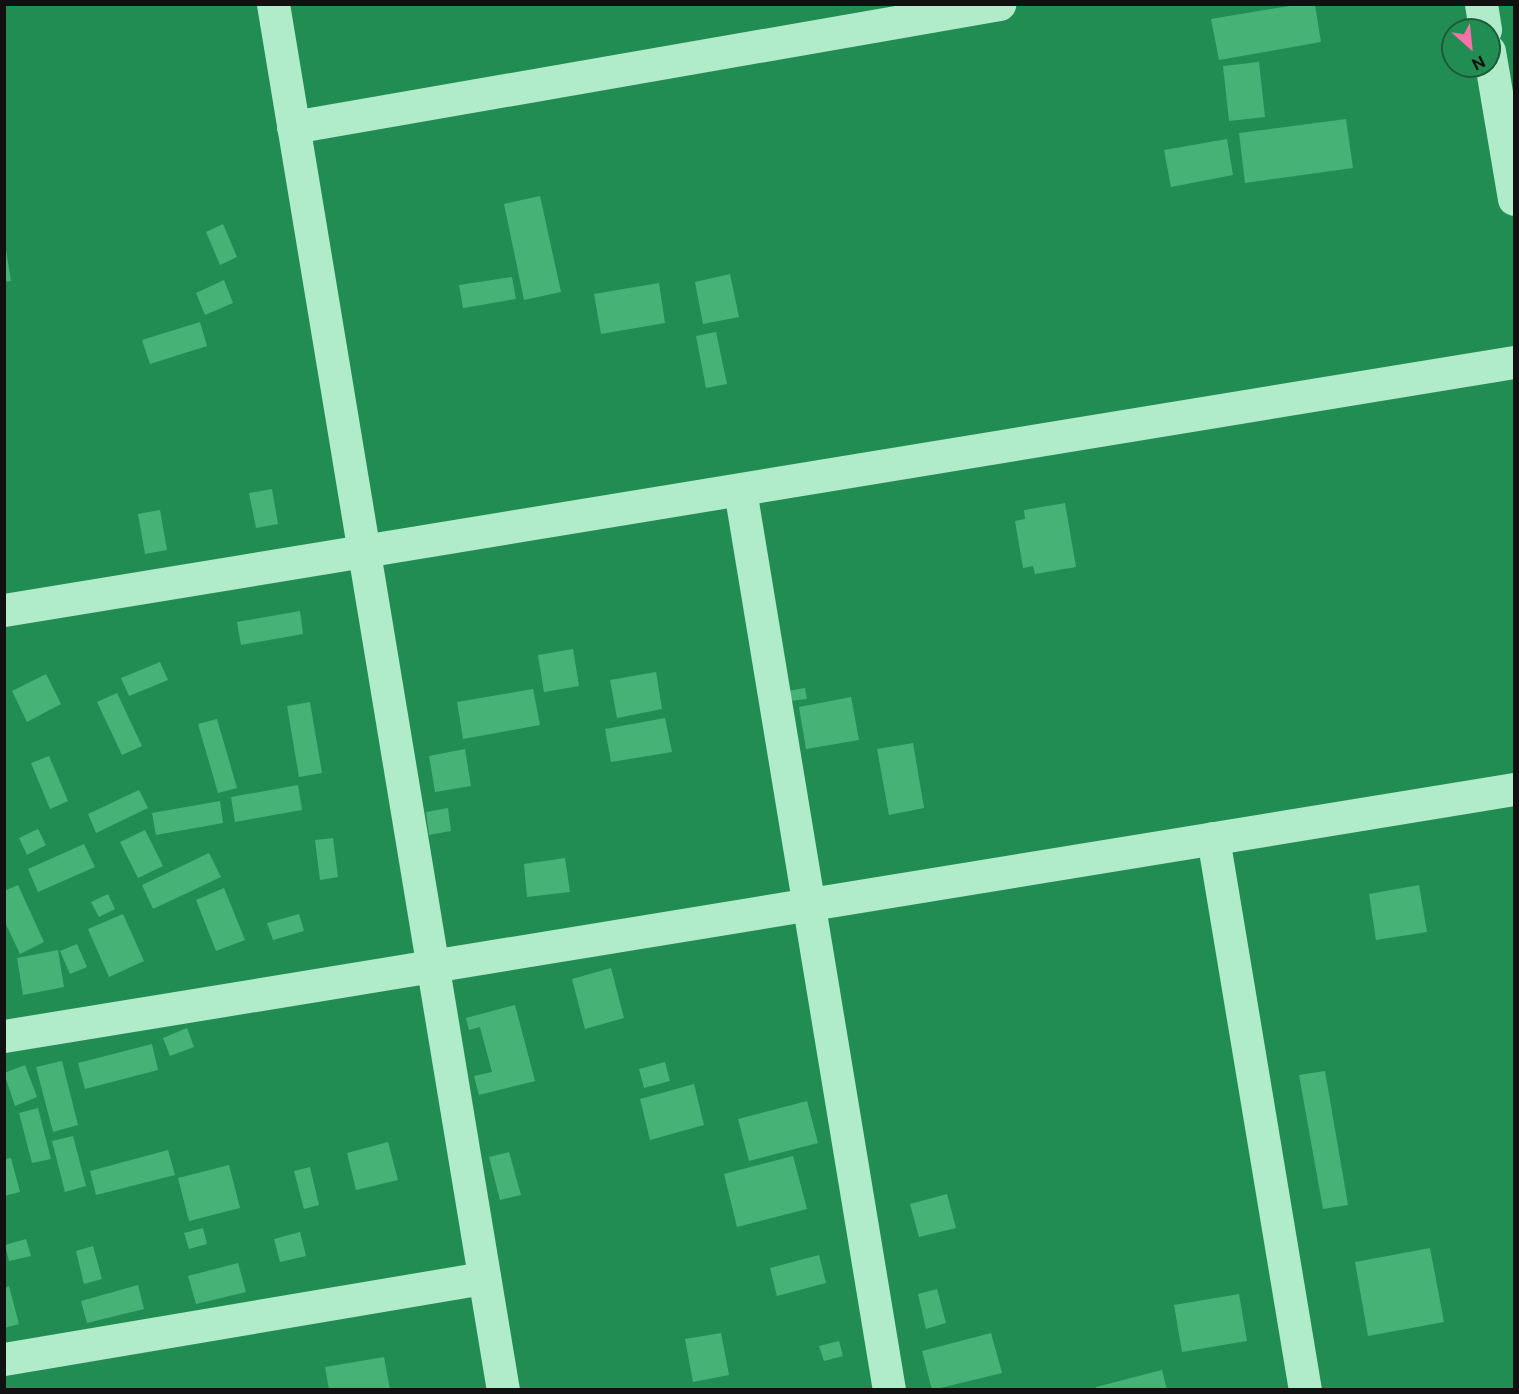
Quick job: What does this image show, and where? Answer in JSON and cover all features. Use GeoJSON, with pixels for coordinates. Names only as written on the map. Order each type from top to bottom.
{"type":"FeatureCollection","features":[{"type":"Feature","properties":{"kind":"street"},"geometry":{"type":"LineString","coordinates":[[273,4],[503,1389]]}},
{"type":"Feature","properties":{"kind":"street"},"geometry":{"type":"LineString","coordinates":[[293,127],[999,4]]}},
{"type":"Feature","properties":{"kind":"street"},"geometry":{"type":"LineString","coordinates":[[1494,78],[1515,199]]}},
{"type":"Feature","properties":{"kind":"street"},"geometry":{"type":"LineString","coordinates":[[4,610],[1515,362]]}},
{"type":"Feature","properties":{"kind":"street"},"geometry":{"type":"LineString","coordinates":[[740,490],[889,1389]]}},
{"type":"Feature","properties":{"kind":"street"},"geometry":{"type":"LineString","coordinates":[[4,1036],[1515,789]]}},
{"type":"Feature","properties":{"kind":"street"},"geometry":{"type":"LineString","coordinates":[[1213,838],[1305,1389]]}},
{"type":"Feature","properties":{"kind":"street"},"geometry":{"type":"LineString","coordinates":[[4,1359],[484,1278]]}},
{"type":"Feature","properties":{"kind":"building"},"geometry":{"type":"Polygon","coordinates":[[[1295,5],[1315,5],[1321,42],[1219,60],[1211,19],[1295,5]]]}},
{"type":"Feature","properties":{"kind":"building"},"geometry":{"type":"Polygon","coordinates":[[[1259,62],[1265,117],[1229,121],[1223,66],[1259,62]]]}},
{"type":"Feature","properties":{"kind":"building"},"geometry":{"type":"Polygon","coordinates":[[[1346,119],[1353,168],[1245,183],[1239,133],[1346,119]]]}},
{"type":"Feature","properties":{"kind":"building"},"geometry":{"type":"Polygon","coordinates":[[[1227,139],[1233,175],[1171,187],[1164,150],[1227,139]]]}},
{"type":"Feature","properties":{"kind":"building"},"geometry":{"type":"Polygon","coordinates":[[[540,196],[561,292],[524,300],[504,204],[540,196]]]}},
{"type":"Feature","properties":{"kind":"building"},"geometry":{"type":"Polygon","coordinates":[[[223,224],[237,257],[220,265],[206,232],[223,224]]]}},
{"type":"Feature","properties":{"kind":"building"},"geometry":{"type":"Polygon","coordinates":[[[6,250],[11,281],[4,282],[4,251],[6,250]]]}},
{"type":"Feature","properties":{"kind":"building"},"geometry":{"type":"Polygon","coordinates":[[[730,274],[739,317],[703,324],[695,282],[730,274]]]}},
{"type":"Feature","properties":{"kind":"building"},"geometry":{"type":"Polygon","coordinates":[[[512,277],[516,299],[463,308],[459,285],[512,277]]]}},
{"type":"Feature","properties":{"kind":"building"},"geometry":{"type":"Polygon","coordinates":[[[224,280],[233,303],[205,315],[196,293],[224,280]]]}},
{"type":"Feature","properties":{"kind":"building"},"geometry":{"type":"Polygon","coordinates":[[[659,283],[665,323],[601,334],[594,294],[659,283]]]}},
{"type":"Feature","properties":{"kind":"building"},"geometry":{"type":"Polygon","coordinates":[[[200,322],[207,346],[150,364],[142,340],[200,322]]]}},
{"type":"Feature","properties":{"kind":"building"},"geometry":{"type":"Polygon","coordinates":[[[716,332],[727,384],[706,388],[696,336],[716,332]]]}},
{"type":"Feature","properties":{"kind":"building"},"geometry":{"type":"Polygon","coordinates":[[[272,489],[278,524],[256,528],[249,493],[272,489]]]}},
{"type":"Feature","properties":{"kind":"building"},"geometry":{"type":"Polygon","coordinates":[[[1065,503],[1076,567],[1035,574],[1033,566],[1023,568],[1015,521],[1025,519],[1024,510],[1065,503]]]}},
{"type":"Feature","properties":{"kind":"building"},"geometry":{"type":"Polygon","coordinates":[[[160,510],[167,550],[145,554],[138,514],[160,510]]]}},
{"type":"Feature","properties":{"kind":"building"},"geometry":{"type":"Polygon","coordinates":[[[300,611],[303,634],[241,645],[237,622],[300,611]]]}},
{"type":"Feature","properties":{"kind":"building"},"geometry":{"type":"Polygon","coordinates":[[[573,649],[579,686],[544,692],[538,655],[573,649]]]}},
{"type":"Feature","properties":{"kind":"building"},"geometry":{"type":"Polygon","coordinates":[[[160,662],[168,680],[129,696],[121,678],[160,662]]]}},
{"type":"Feature","properties":{"kind":"building"},"geometry":{"type":"Polygon","coordinates":[[[656,672],[662,709],[617,718],[610,680],[656,672]]]}},
{"type":"Feature","properties":{"kind":"building"},"geometry":{"type":"Polygon","coordinates":[[[46,674],[61,704],[27,722],[12,691],[46,674]]]}},
{"type":"Feature","properties":{"kind":"building"},"geometry":{"type":"Polygon","coordinates":[[[805,688],[807,699],[790,701],[788,691],[805,688]]]}},
{"type":"Feature","properties":{"kind":"building"},"geometry":{"type":"Polygon","coordinates":[[[533,689],[540,725],[463,739],[457,702],[533,689]]]}},
{"type":"Feature","properties":{"kind":"building"},"geometry":{"type":"Polygon","coordinates":[[[117,693],[142,746],[122,755],[97,702],[117,693]]]}},
{"type":"Feature","properties":{"kind":"building"},"geometry":{"type":"Polygon","coordinates":[[[851,697],[859,740],[806,749],[799,707],[851,697]]]}},
{"type":"Feature","properties":{"kind":"building"},"geometry":{"type":"Polygon","coordinates":[[[310,702],[322,773],[299,777],[287,706],[310,702]]]}},
{"type":"Feature","properties":{"kind":"building"},"geometry":{"type":"Polygon","coordinates":[[[665,718],[672,752],[611,762],[605,729],[665,718]]]}},
{"type":"Feature","properties":{"kind":"building"},"geometry":{"type":"Polygon","coordinates":[[[217,719],[237,788],[218,793],[198,724],[217,719]]]}},
{"type":"Feature","properties":{"kind":"building"},"geometry":{"type":"Polygon","coordinates":[[[913,743],[924,808],[889,815],[877,749],[913,743]]]}},
{"type":"Feature","properties":{"kind":"building"},"geometry":{"type":"Polygon","coordinates":[[[465,749],[471,786],[435,792],[429,756],[465,749]]]}},
{"type":"Feature","properties":{"kind":"building"},"geometry":{"type":"Polygon","coordinates":[[[49,756],[68,801],[50,809],[31,763],[49,756]]]}},
{"type":"Feature","properties":{"kind":"building"},"geometry":{"type":"Polygon","coordinates":[[[298,785],[302,810],[235,822],[231,797],[298,785]]]}},
{"type":"Feature","properties":{"kind":"building"},"geometry":{"type":"Polygon","coordinates":[[[139,790],[148,808],[96,833],[88,814],[139,790]]]}},
{"type":"Feature","properties":{"kind":"building"},"geometry":{"type":"Polygon","coordinates":[[[220,801],[223,823],[156,835],[152,813],[220,801]]]}},
{"type":"Feature","properties":{"kind":"building"},"geometry":{"type":"Polygon","coordinates":[[[448,808],[451,831],[429,835],[426,812],[448,808]]]}},
{"type":"Feature","properties":{"kind":"building"},"geometry":{"type":"Polygon","coordinates":[[[38,829],[46,845],[27,855],[19,838],[38,829]]]}},
{"type":"Feature","properties":{"kind":"building"},"geometry":{"type":"Polygon","coordinates":[[[145,830],[163,866],[138,878],[120,842],[145,830]]]}},
{"type":"Feature","properties":{"kind":"building"},"geometry":{"type":"Polygon","coordinates":[[[333,838],[338,877],[320,880],[315,840],[333,838]]]}},
{"type":"Feature","properties":{"kind":"building"},"geometry":{"type":"Polygon","coordinates":[[[84,844],[95,867],[38,892],[28,869],[84,844]]]}},
{"type":"Feature","properties":{"kind":"building"},"geometry":{"type":"Polygon","coordinates":[[[209,853],[221,877],[153,909],[142,885],[209,853]]]}},
{"type":"Feature","properties":{"kind":"building"},"geometry":{"type":"Polygon","coordinates":[[[565,858],[570,892],[527,897],[524,864],[565,858]]]}},
{"type":"Feature","properties":{"kind":"building"},"geometry":{"type":"Polygon","coordinates":[[[18,885],[44,942],[20,954],[4,920],[4,891],[18,885]]]}},
{"type":"Feature","properties":{"kind":"building"},"geometry":{"type":"Polygon","coordinates":[[[1419,885],[1427,932],[1376,940],[1369,894],[1419,885]]]}},
{"type":"Feature","properties":{"kind":"building"},"geometry":{"type":"Polygon","coordinates":[[[224,888],[245,940],[216,951],[196,900],[224,888]]]}},
{"type":"Feature","properties":{"kind":"building"},"geometry":{"type":"Polygon","coordinates":[[[108,894],[115,909],[99,917],[91,902],[108,894]]]}},
{"type":"Feature","properties":{"kind":"building"},"geometry":{"type":"Polygon","coordinates":[[[123,914],[144,961],[109,977],[88,929],[123,914]]]}},
{"type":"Feature","properties":{"kind":"building"},"geometry":{"type":"Polygon","coordinates":[[[299,914],[304,931],[273,940],[267,923],[299,914]]]}},
{"type":"Feature","properties":{"kind":"building"},"geometry":{"type":"Polygon","coordinates":[[[77,944],[87,967],[70,974],[60,951],[77,944]]]}},
{"type":"Feature","properties":{"kind":"building"},"geometry":{"type":"Polygon","coordinates":[[[58,950],[64,987],[23,995],[17,958],[58,950]]]}},
{"type":"Feature","properties":{"kind":"building"},"geometry":{"type":"Polygon","coordinates":[[[611,968],[624,1018],[585,1029],[572,979],[611,968]]]}},
{"type":"Feature","properties":{"kind":"building"},"geometry":{"type":"Polygon","coordinates":[[[515,1005],[535,1081],[479,1095],[474,1076],[492,1072],[480,1027],[469,1030],[466,1018],[515,1005]]]}},
{"type":"Feature","properties":{"kind":"building"},"geometry":{"type":"Polygon","coordinates":[[[187,1028],[194,1047],[170,1056],[163,1038],[187,1028]]]}},
{"type":"Feature","properties":{"kind":"building"},"geometry":{"type":"Polygon","coordinates":[[[152,1044],[158,1070],[85,1089],[78,1063],[152,1044]]]}},
{"type":"Feature","properties":{"kind":"building"},"geometry":{"type":"Polygon","coordinates":[[[62,1061],[78,1125],[53,1132],[36,1067],[62,1061]]]}},
{"type":"Feature","properties":{"kind":"building"},"geometry":{"type":"Polygon","coordinates":[[[665,1062],[670,1081],[644,1088],[639,1069],[665,1062]]]}},
{"type":"Feature","properties":{"kind":"building"},"geometry":{"type":"Polygon","coordinates":[[[25,1065],[37,1097],[15,1106],[4,1073],[25,1065]]]}},
{"type":"Feature","properties":{"kind":"building"},"geometry":{"type":"Polygon","coordinates":[[[1325,1071],[1348,1205],[1323,1209],[1299,1075],[1325,1071]]]}},
{"type":"Feature","properties":{"kind":"building"},"geometry":{"type":"Polygon","coordinates":[[[694,1084],[704,1125],[650,1140],[640,1099],[694,1084]]]}},
{"type":"Feature","properties":{"kind":"building"},"geometry":{"type":"Polygon","coordinates":[[[807,1101],[818,1143],[749,1161],[738,1119],[807,1101]]]}},
{"type":"Feature","properties":{"kind":"building"},"geometry":{"type":"Polygon","coordinates":[[[38,1108],[51,1159],[32,1163],[19,1113],[38,1108]]]}},
{"type":"Feature","properties":{"kind":"building"},"geometry":{"type":"Polygon","coordinates":[[[73,1136],[86,1186],[65,1192],[52,1141],[73,1136]]]}},
{"type":"Feature","properties":{"kind":"building"},"geometry":{"type":"Polygon","coordinates":[[[388,1142],[398,1180],[356,1190],[347,1153],[388,1142]]]}},
{"type":"Feature","properties":{"kind":"building"},"geometry":{"type":"Polygon","coordinates":[[[168,1150],[175,1175],[96,1195],[90,1171],[168,1150]]]}},
{"type":"Feature","properties":{"kind":"building"},"geometry":{"type":"Polygon","coordinates":[[[509,1152],[521,1195],[500,1200],[489,1157],[509,1152]]]}},
{"type":"Feature","properties":{"kind":"building"},"geometry":{"type":"Polygon","coordinates":[[[793,1156],[807,1209],[737,1227],[724,1174],[793,1156]]]}},
{"type":"Feature","properties":{"kind":"building"},"geometry":{"type":"Polygon","coordinates":[[[11,1158],[20,1192],[4,1196],[4,1159],[11,1158]]]}},
{"type":"Feature","properties":{"kind":"building"},"geometry":{"type":"Polygon","coordinates":[[[229,1165],[240,1208],[189,1221],[178,1178],[229,1165]]]}},
{"type":"Feature","properties":{"kind":"building"},"geometry":{"type":"Polygon","coordinates":[[[310,1167],[319,1205],[304,1209],[294,1171],[310,1167]]]}},
{"type":"Feature","properties":{"kind":"building"},"geometry":{"type":"Polygon","coordinates":[[[947,1194],[956,1228],[919,1237],[910,1204],[947,1194]]]}},
{"type":"Feature","properties":{"kind":"building"},"geometry":{"type":"Polygon","coordinates":[[[203,1228],[207,1244],[189,1249],[184,1233],[203,1228]]]}},
{"type":"Feature","properties":{"kind":"building"},"geometry":{"type":"Polygon","coordinates":[[[300,1232],[306,1256],[280,1262],[274,1239],[300,1232]]]}},
{"type":"Feature","properties":{"kind":"building"},"geometry":{"type":"Polygon","coordinates":[[[26,1239],[31,1256],[9,1261],[5,1245],[26,1239]]]}},
{"type":"Feature","properties":{"kind":"building"},"geometry":{"type":"Polygon","coordinates":[[[93,1246],[102,1279],[84,1284],[76,1251],[93,1246]]]}},
{"type":"Feature","properties":{"kind":"building"},"geometry":{"type":"Polygon","coordinates":[[[1430,1248],[1444,1322],[1368,1336],[1355,1262],[1430,1248]]]}},
{"type":"Feature","properties":{"kind":"building"},"geometry":{"type":"Polygon","coordinates":[[[819,1255],[826,1283],[777,1296],[770,1268],[819,1255]]]}},
{"type":"Feature","properties":{"kind":"building"},"geometry":{"type":"Polygon","coordinates":[[[238,1263],[246,1292],[196,1304],[188,1276],[238,1263]]]}},
{"type":"Feature","properties":{"kind":"building"},"geometry":{"type":"Polygon","coordinates":[[[138,1285],[144,1309],[87,1323],[81,1301],[138,1285]]]}},
{"type":"Feature","properties":{"kind":"building"},"geometry":{"type":"Polygon","coordinates":[[[9,1286],[19,1324],[4,1328],[4,1288],[9,1286]]]}},
{"type":"Feature","properties":{"kind":"building"},"geometry":{"type":"Polygon","coordinates":[[[937,1289],[946,1323],[926,1329],[918,1294],[937,1289]]]}},
{"type":"Feature","properties":{"kind":"building"},"geometry":{"type":"Polygon","coordinates":[[[1239,1294],[1247,1341],[1182,1352],[1174,1305],[1239,1294]]]}},
{"type":"Feature","properties":{"kind":"building"},"geometry":{"type":"Polygon","coordinates":[[[721,1333],[729,1375],[693,1382],[685,1339],[721,1333]]]}},
{"type":"Feature","properties":{"kind":"building"},"geometry":{"type":"Polygon","coordinates":[[[991,1333],[1002,1373],[932,1390],[922,1351],[991,1333]]]}},
{"type":"Feature","properties":{"kind":"building"},"geometry":{"type":"Polygon","coordinates":[[[839,1341],[843,1356],[824,1361],[819,1346],[839,1341]]]}},
{"type":"Feature","properties":{"kind":"building"},"geometry":{"type":"Polygon","coordinates":[[[384,1357],[390,1390],[329,1390],[325,1367],[384,1357]]]}},
{"type":"Feature","properties":{"kind":"building"},"geometry":{"type":"Polygon","coordinates":[[[1162,1370],[1167,1390],[1097,1390],[1096,1387],[1162,1370]]]}}]}
